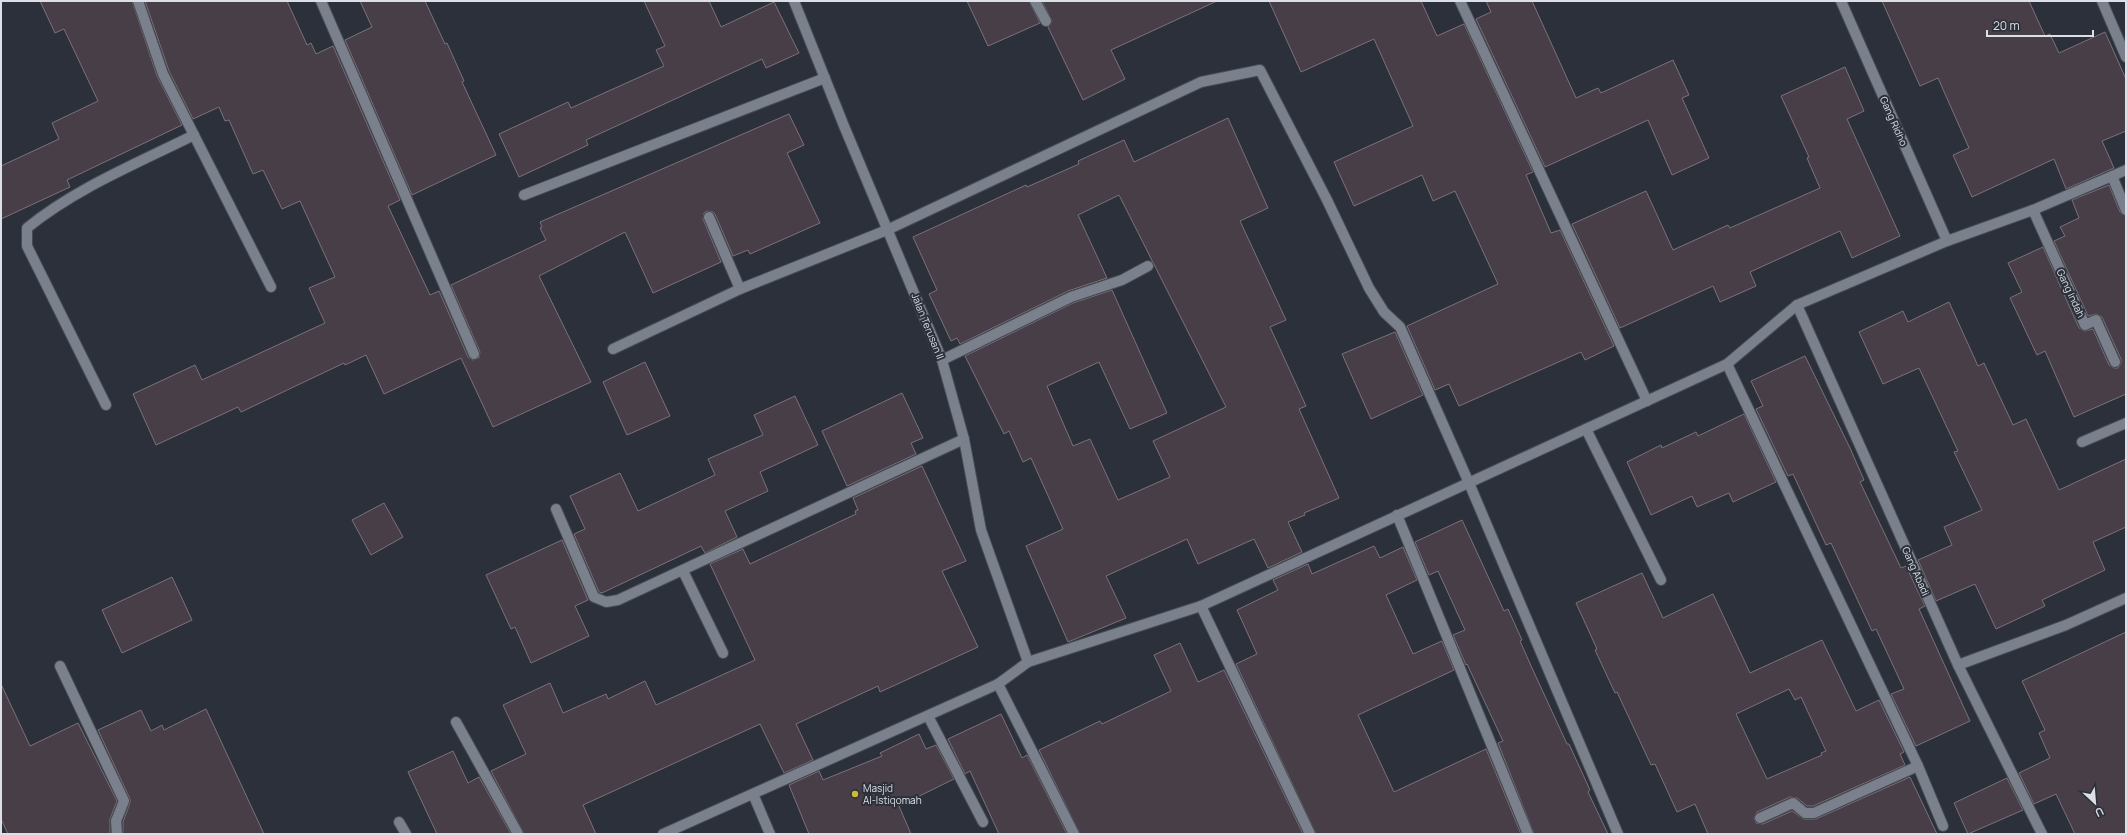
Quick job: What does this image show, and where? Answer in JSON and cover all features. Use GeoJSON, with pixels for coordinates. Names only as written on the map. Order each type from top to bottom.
{"type":"FeatureCollection","features":[{"type":"Feature","properties":{"kind":"street"},"geometry":{"type":"LineString","coordinates":[[138,1],[163,74],[271,287]]}},
{"type":"Feature","properties":{"kind":"street"},"geometry":{"type":"LineString","coordinates":[[321,1],[474,354]]}},
{"type":"Feature","properties":{"kind":"street","name":"Jalan Terusan II"},"geometry":{"type":"LineString","coordinates":[[794,1],[887,230],[942,360],[964,439],[981,530],[1028,662]]}},
{"type":"Feature","properties":{"kind":"street"},"geometry":{"type":"LineString","coordinates":[[1035,1],[1046,21]]}},
{"type":"Feature","properties":{"kind":"street"},"geometry":{"type":"LineString","coordinates":[[1460,1],[1647,401]]}},
{"type":"Feature","properties":{"kind":"street","name":"Gang Ridho"},"geometry":{"type":"LineString","coordinates":[[1841,1],[1947,241]]}},
{"type":"Feature","properties":{"kind":"street"},"geometry":{"type":"LineString","coordinates":[[2102,1],[2126,57]]}},
{"type":"Feature","properties":{"kind":"street"},"geometry":{"type":"LineString","coordinates":[[613,349],[740,288],[887,230],[1201,82],[1260,70],[1327,200],[1369,288],[1384,312],[1400,327],[1469,483],[1618,834]]}},
{"type":"Feature","properties":{"kind":"street"},"geometry":{"type":"LineString","coordinates":[[524,195],[825,78]]}},
{"type":"Feature","properties":{"kind":"street"},"geometry":{"type":"LineString","coordinates":[[106,405],[27,246],[26,228],[44,214],[79,193],[194,134]]}},
{"type":"Feature","properties":{"kind":"street"},"geometry":{"type":"LineString","coordinates":[[663,834],[998,684],[1028,662],[1201,606],[1727,364],[1797,305],[1947,241],[2033,210],[2126,170]]}},
{"type":"Feature","properties":{"kind":"street"},"geometry":{"type":"LineString","coordinates":[[2112,176],[2126,210]]}},
{"type":"Feature","properties":{"kind":"street","name":"Gang Indah"},"geometry":{"type":"LineString","coordinates":[[2033,210],[2085,324],[2096,320],[2115,362]]}},
{"type":"Feature","properties":{"kind":"street"},"geometry":{"type":"LineString","coordinates":[[709,217],[740,288]]}},
{"type":"Feature","properties":{"kind":"street"},"geometry":{"type":"LineString","coordinates":[[942,360],[1071,297],[1122,280],[1148,266]]}},
{"type":"Feature","properties":{"kind":"street","name":"Gang Abadi"},"geometry":{"type":"LineString","coordinates":[[1797,305],[1958,664],[2042,834]]}},
{"type":"Feature","properties":{"kind":"street"},"geometry":{"type":"LineString","coordinates":[[1727,364],[1918,766],[1943,826]]}},
{"type":"Feature","properties":{"kind":"street"},"geometry":{"type":"LineString","coordinates":[[2082,442],[2126,423]]}},
{"type":"Feature","properties":{"kind":"street"},"geometry":{"type":"LineString","coordinates":[[1586,429],[1661,580]]}},
{"type":"Feature","properties":{"kind":"street"},"geometry":{"type":"LineString","coordinates":[[556,509],[594,597],[606,602],[618,600],[964,439]]}},
{"type":"Feature","properties":{"kind":"street"},"geometry":{"type":"LineString","coordinates":[[1397,515],[1528,834]]}},
{"type":"Feature","properties":{"kind":"street"},"geometry":{"type":"LineString","coordinates":[[683,571],[723,653]]}},
{"type":"Feature","properties":{"kind":"street"},"geometry":{"type":"LineString","coordinates":[[1958,664],[2066,625],[2126,598]]}},
{"type":"Feature","properties":{"kind":"street"},"geometry":{"type":"LineString","coordinates":[[1201,606],[1310,834]]}},
{"type":"Feature","properties":{"kind":"street"},"geometry":{"type":"LineString","coordinates":[[60,666],[124,801],[116,821],[117,834]]}},
{"type":"Feature","properties":{"kind":"street"},"geometry":{"type":"LineString","coordinates":[[998,684],[1074,834]]}},
{"type":"Feature","properties":{"kind":"street"},"geometry":{"type":"LineString","coordinates":[[928,716],[983,822]]}},
{"type":"Feature","properties":{"kind":"street"},"geometry":{"type":"LineString","coordinates":[[456,722],[518,834]]}},
{"type":"Feature","properties":{"kind":"street"},"geometry":{"type":"LineString","coordinates":[[1760,818],[1793,803],[1805,813],[1814,813],[1918,766]]}},
{"type":"Feature","properties":{"kind":"street"},"geometry":{"type":"LineString","coordinates":[[753,794],[770,834]]}},
{"type":"Feature","properties":{"kind":"street"},"geometry":{"type":"LineString","coordinates":[[400,822],[406,834]]}},
{"type":"Feature","properties":{"kind":"building"},"geometry":{"type":"Polygon","coordinates":[[[40,1],[132,1],[157,76],[182,125],[67,180],[70,187],[1,219],[1,166],[59,139],[52,123],[98,101],[64,29],[55,33],[40,1]]]}},
{"type":"Feature","properties":{"kind":"building"},"geometry":{"type":"Polygon","coordinates":[[[145,1],[287,1],[307,45],[311,43],[316,54],[333,46],[400,200],[388,206],[430,295],[439,291],[468,357],[473,360],[479,358],[480,352],[451,285],[546,240],[540,228],[542,227],[540,222],[789,114],[804,145],[787,153],[820,223],[750,254],[748,250],[733,256],[715,214],[707,211],[704,213],[703,219],[721,262],[653,293],[625,232],[539,276],[591,382],[493,427],[461,358],[384,394],[366,355],[345,365],[344,363],[241,412],[238,407],[156,445],[133,394],[195,365],[202,380],[325,323],[309,288],[335,277],[300,201],[282,209],[263,170],[253,174],[229,120],[225,121],[219,107],[193,119],[169,71],[145,1]]]}},
{"type":"Feature","properties":{"kind":"building"},"geometry":{"type":"Polygon","coordinates":[[[360,1],[425,1],[445,44],[447,43],[464,81],[462,82],[496,155],[412,195],[345,40],[372,27],[360,1]]]}},
{"type":"Feature","properties":{"kind":"building"},"geometry":{"type":"Polygon","coordinates":[[[644,1],[709,1],[721,27],[774,2],[799,53],[766,68],[762,59],[586,140],[588,145],[519,177],[499,134],[568,102],[571,108],[664,66],[656,50],[665,46],[644,1]]]}},
{"type":"Feature","properties":{"kind":"building"},"geometry":{"type":"Polygon","coordinates":[[[967,1],[1029,1],[1040,23],[988,46],[967,1]]]}},
{"type":"Feature","properties":{"kind":"building"},"geometry":{"type":"Polygon","coordinates":[[[1042,1],[1217,1],[1111,50],[1125,79],[1083,100],[1048,27],[1052,21],[1042,1]]]}},
{"type":"Feature","properties":{"kind":"building"},"geometry":{"type":"Polygon","coordinates":[[[1269,1],[1421,1],[1437,36],[1464,24],[1533,172],[1526,175],[1551,233],[1560,230],[1614,346],[1585,360],[1581,352],[1459,406],[1449,384],[1435,390],[1407,326],[1498,284],[1455,191],[1433,201],[1422,175],[1354,206],[1334,162],[1413,126],[1374,39],[1301,72],[1269,1]]]}},
{"type":"Feature","properties":{"kind":"building"},"geometry":{"type":"Polygon","coordinates":[[[1486,1],[1532,1],[1576,98],[1598,88],[1601,93],[1673,60],[1689,95],[1682,98],[1709,158],[1672,175],[1648,120],[1545,167],[1476,19],[1491,12],[1486,1]]]}},
{"type":"Feature","properties":{"kind":"building"},"geometry":{"type":"Polygon","coordinates":[[[1882,1],[2029,1],[2045,36],[2050,34],[2059,53],[2105,32],[2126,79],[2126,131],[2102,141],[2114,168],[2066,189],[2054,159],[1972,197],[1953,155],[1969,148],[1938,78],[1920,86],[1882,1]]]}},
{"type":"Feature","properties":{"kind":"building"},"geometry":{"type":"Polygon","coordinates":[[[1845,67],[1864,111],[1847,119],[1900,236],[1852,258],[1840,231],[1750,272],[1756,286],[1720,302],[1713,286],[1620,328],[1572,224],[1646,191],[1673,250],[1728,225],[1730,228],[1820,188],[1807,158],[1809,157],[1781,96],[1845,67]]]}},
{"type":"Feature","properties":{"kind":"building"},"geometry":{"type":"Polygon","coordinates":[[[1228,118],[1268,208],[1240,221],[1286,320],[1270,327],[1306,406],[1299,409],[1339,498],[1304,513],[1305,515],[1288,522],[1302,552],[1268,568],[1254,539],[1198,564],[1187,539],[1106,576],[1126,618],[1068,642],[1026,546],[1063,529],[1031,458],[1023,462],[1009,431],[1004,434],[965,356],[1073,303],[1112,290],[1167,413],[1130,429],[1099,362],[1047,386],[1073,446],[1090,439],[1118,500],[1170,477],[1153,441],[1226,407],[1119,195],[1078,215],[1107,278],[1068,291],[960,344],[957,338],[951,341],[929,294],[937,290],[913,237],[1026,185],[1027,187],[1079,164],[1078,161],[1124,140],[1134,162],[1228,118]]]}},
{"type":"Feature","properties":{"kind":"building"},"geometry":{"type":"Polygon","coordinates":[[[2109,185],[2120,212],[2126,216],[2126,394],[2074,417],[2045,351],[2037,355],[2010,298],[2022,292],[2008,263],[2043,247],[2079,328],[2085,331],[2093,329],[2109,365],[2114,368],[2118,368],[2121,363],[2121,359],[2102,317],[2096,314],[2088,316],[2054,241],[2065,236],[2060,227],[2079,218],[2072,200],[2109,185]]]}},
{"type":"Feature","properties":{"kind":"building"},"geometry":{"type":"Polygon","coordinates":[[[1949,302],[1978,366],[1984,363],[2013,425],[2026,419],[2059,490],[2126,459],[2126,527],[2093,542],[2105,570],[2042,600],[2045,606],[1996,629],[1975,584],[1936,601],[1918,560],[1952,545],[1944,527],[1982,510],[1954,452],[1958,451],[1919,368],[1883,384],[1859,332],[1903,311],[1908,322],[1949,302]]]}},
{"type":"Feature","properties":{"kind":"building"},"geometry":{"type":"Polygon","coordinates":[[[1395,332],[1423,395],[1371,419],[1342,354],[1395,332]]]}},
{"type":"Feature","properties":{"kind":"building"},"geometry":{"type":"Polygon","coordinates":[[[1805,356],[1850,448],[1864,480],[1860,482],[1901,568],[1906,566],[1925,606],[1919,609],[1970,721],[1916,746],[1891,694],[1904,689],[1876,629],[1872,631],[1831,543],[1826,545],[1793,474],[1788,476],[1756,409],[1763,406],[1751,381],[1805,356]]]}},
{"type":"Feature","properties":{"kind":"building"},"geometry":{"type":"Polygon","coordinates":[[[645,362],[670,416],[627,435],[603,382],[645,362]]]}},
{"type":"Feature","properties":{"kind":"building"},"geometry":{"type":"Polygon","coordinates":[[[902,393],[923,438],[911,443],[916,454],[847,486],[822,431],[902,393]]]}},
{"type":"Feature","properties":{"kind":"building"},"geometry":{"type":"Polygon","coordinates":[[[795,396],[818,445],[760,472],[768,491],[725,511],[737,537],[705,553],[701,546],[602,593],[599,592],[574,534],[585,529],[570,496],[620,473],[638,511],[715,475],[708,459],[763,435],[754,415],[795,396]]]}},
{"type":"Feature","properties":{"kind":"building"},"geometry":{"type":"Polygon","coordinates":[[[1744,414],[1776,482],[1733,502],[1729,493],[1697,507],[1692,496],[1651,515],[1627,462],[1661,445],[1662,448],[1696,432],[1698,436],[1744,414]]]}},
{"type":"Feature","properties":{"kind":"building"},"geometry":{"type":"Polygon","coordinates":[[[922,466],[966,561],[942,571],[978,647],[880,692],[878,686],[796,724],[813,760],[784,773],[760,724],[583,805],[596,834],[524,834],[491,771],[526,754],[503,705],[550,683],[563,713],[606,694],[608,699],[645,681],[656,705],[755,660],[710,564],[743,549],[750,564],[856,514],[855,511],[858,510],[853,498],[922,466]]]}},
{"type":"Feature","properties":{"kind":"building"},"geometry":{"type":"Polygon","coordinates":[[[384,503],[403,537],[371,555],[352,520],[384,503]]]}},
{"type":"Feature","properties":{"kind":"building"},"geometry":{"type":"Polygon","coordinates":[[[1462,520],[1504,611],[1508,609],[1522,640],[1520,641],[1532,668],[1567,744],[1569,744],[1590,790],[1588,792],[1608,834],[1534,834],[1498,743],[1503,741],[1453,635],[1465,630],[1438,571],[1429,575],[1415,542],[1462,520]]]}},
{"type":"Feature","properties":{"kind":"building"},"geometry":{"type":"Polygon","coordinates":[[[562,540],[588,600],[575,606],[589,636],[531,663],[515,627],[511,629],[486,575],[562,540]]]}},
{"type":"Feature","properties":{"kind":"building"},"geometry":{"type":"Polygon","coordinates":[[[1374,546],[1380,558],[1403,547],[1417,580],[1386,595],[1413,654],[1442,641],[1454,670],[1358,715],[1394,792],[1486,749],[1521,834],[1316,834],[1236,664],[1257,654],[1237,610],[1278,590],[1273,580],[1308,564],[1312,574],[1374,546]]]}},
{"type":"Feature","properties":{"kind":"building"},"geometry":{"type":"Polygon","coordinates":[[[1642,573],[1663,618],[1713,594],[1750,673],[1822,640],[1856,711],[1879,700],[1904,752],[1900,754],[1905,765],[1813,806],[1807,806],[1797,798],[1790,797],[1757,812],[1754,818],[1756,823],[1763,824],[1792,811],[1804,819],[1816,819],[1910,777],[1937,834],[1708,834],[1695,804],[1677,812],[1655,764],[1651,765],[1617,692],[1615,693],[1595,650],[1597,649],[1576,603],[1642,573]],[[1789,689],[1736,714],[1767,779],[1822,755],[1821,753],[1826,751],[1801,697],[1795,700],[1789,689]]]}},
{"type":"Feature","properties":{"kind":"building"},"geometry":{"type":"Polygon","coordinates":[[[172,577],[192,620],[122,653],[102,610],[172,577]]]}},
{"type":"Feature","properties":{"kind":"building"},"geometry":{"type":"Polygon","coordinates":[[[2126,632],[2126,834],[2075,834],[2056,794],[2034,804],[2019,773],[2050,758],[2039,733],[2045,730],[2022,681],[2126,632]]]}},
{"type":"Feature","properties":{"kind":"building"},"geometry":{"type":"Polygon","coordinates":[[[1180,643],[1198,682],[1224,670],[1303,834],[1080,834],[1039,750],[1100,721],[1102,724],[1171,691],[1154,655],[1180,643]]]}},
{"type":"Feature","properties":{"kind":"building"},"geometry":{"type":"Polygon","coordinates":[[[1,684],[30,746],[78,723],[117,801],[110,819],[110,834],[8,834],[1,819],[1,684]]]}},
{"type":"Feature","properties":{"kind":"building"},"geometry":{"type":"Polygon","coordinates":[[[206,709],[264,834],[123,834],[123,822],[130,799],[98,730],[141,710],[151,731],[162,725],[164,730],[206,709]]]}},
{"type":"Feature","properties":{"kind":"building"},"geometry":{"type":"Polygon","coordinates":[[[1001,714],[1022,758],[1027,755],[1067,834],[999,834],[970,771],[965,774],[948,739],[1001,714]]]}},
{"type":"Feature","properties":{"kind":"building"},"geometry":{"type":"Polygon","coordinates":[[[919,734],[926,749],[936,745],[954,779],[899,806],[911,834],[809,834],[789,785],[819,771],[823,780],[882,756],[880,753],[919,734]]]}},
{"type":"Feature","properties":{"kind":"building"},"geometry":{"type":"Polygon","coordinates":[[[453,751],[468,783],[479,777],[511,834],[437,834],[408,772],[453,751]]]}},
{"type":"Feature","properties":{"kind":"building"},"geometry":{"type":"Polygon","coordinates":[[[2007,778],[2023,810],[1968,834],[1954,803],[2007,778]]]}},
{"type":"Feature","properties":{"kind":"place","name":"Masjid Al-Istiqomah"},"geometry":{"type":"Point","coordinates":[855,794]}}]}
